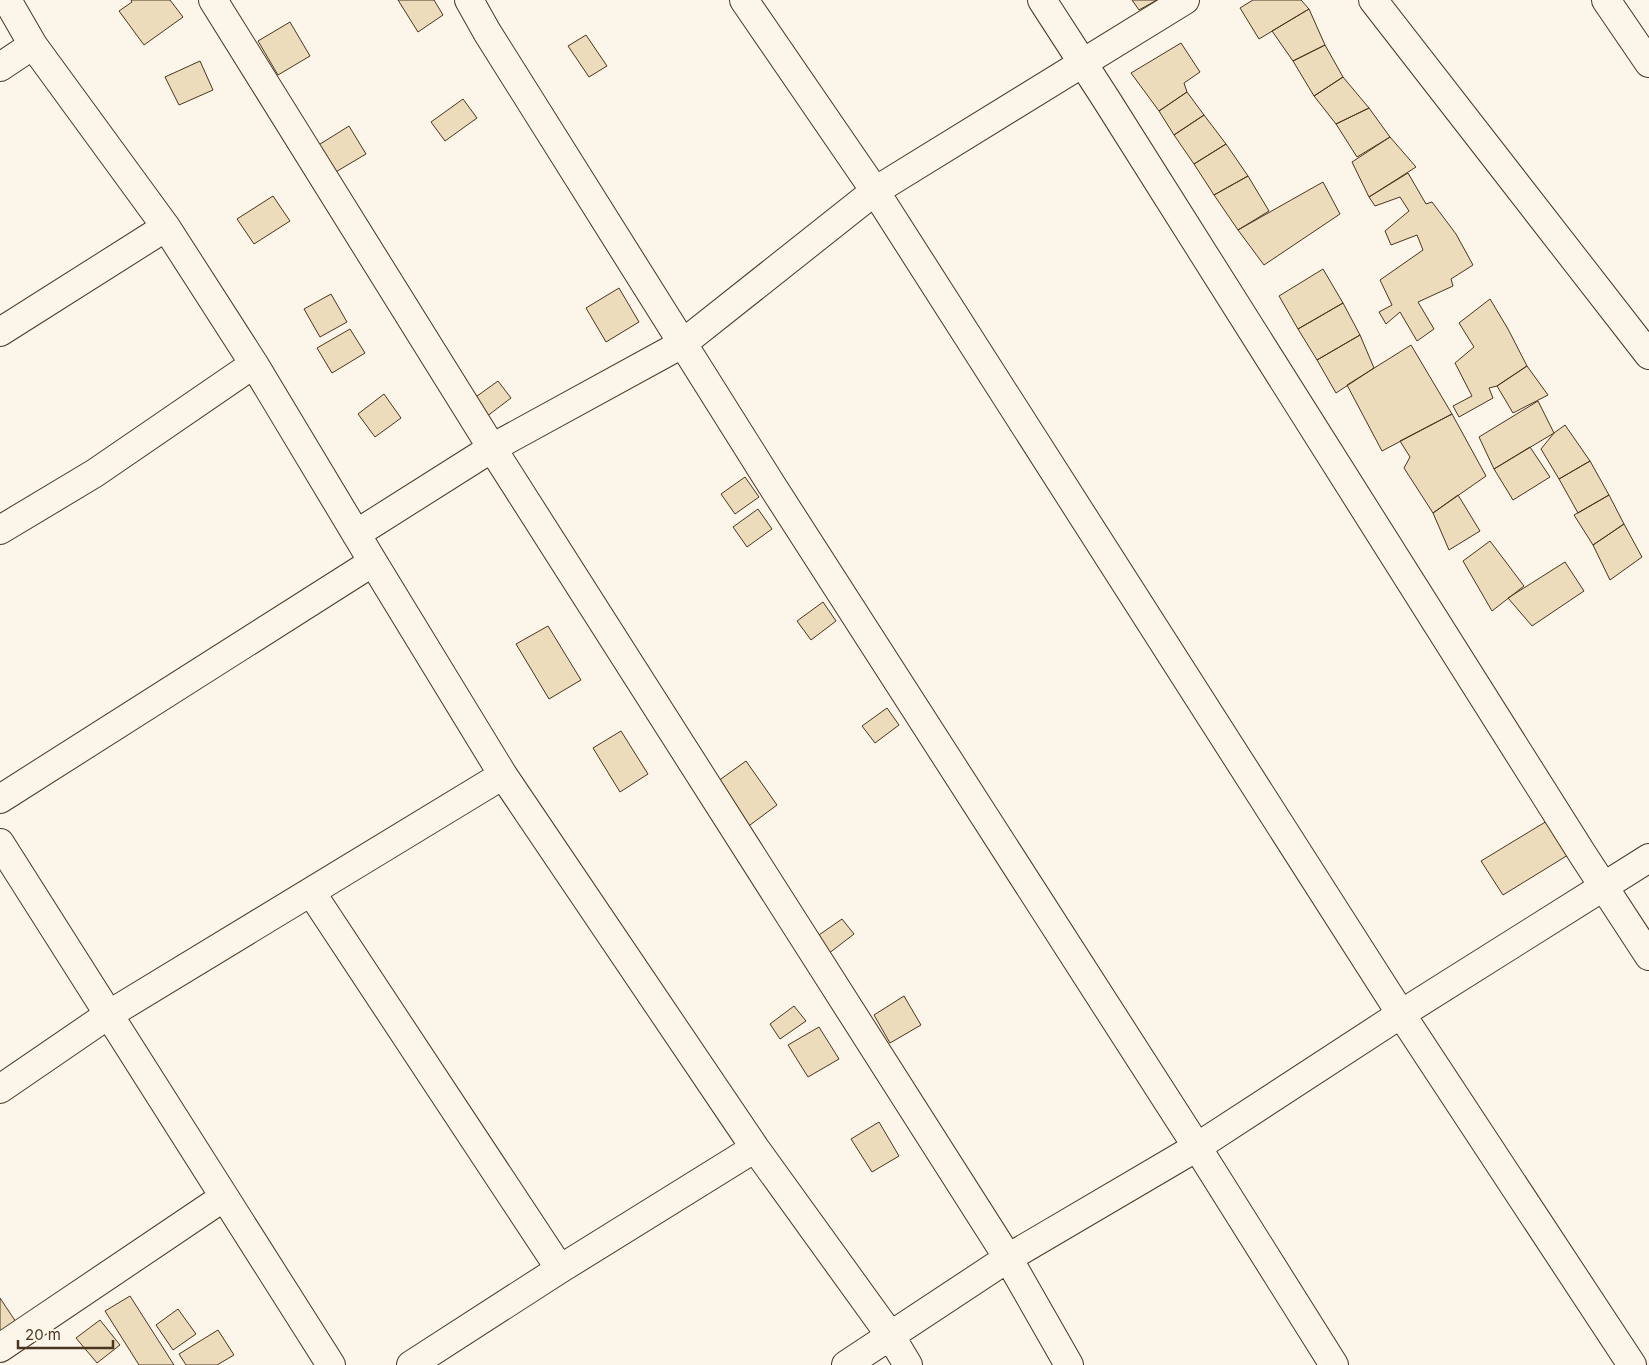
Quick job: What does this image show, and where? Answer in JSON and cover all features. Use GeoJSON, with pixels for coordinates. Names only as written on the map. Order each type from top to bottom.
{"type":"FeatureCollection","features":[{"type":"Feature","properties":{"kind":"street"},"geometry":{"type":"LineString","coordinates":[[7,0],[33,45],[166,228],[254,364],[503,775],[755,1148],[890,1335],[908,1365]]}},
{"type":"Feature","properties":{"kind":"street"},"geometry":{"type":"LineString","coordinates":[[212,0],[492,448],[1008,1258],[1069,1365]]}},
{"type":"Feature","properties":{"kind":"street"},"geometry":{"type":"LineString","coordinates":[[469,0],[486,32],[682,344],[1197,1147],[1334,1365]]}},
{"type":"Feature","properties":{"kind":"street"},"geometry":{"type":"LineString","coordinates":[[744,0],[875,191],[1401,1014],[1632,1365]]}},
{"type":"Feature","properties":{"kind":"street"},"geometry":{"type":"LineString","coordinates":[[1042,0],[1649,956]]}},
{"type":"Feature","properties":{"kind":"street"},"geometry":{"type":"LineString","coordinates":[[356,534],[492,448],[682,344],[875,191],[1186,0]]}},
{"type":"Feature","properties":{"kind":"street"},"geometry":{"type":"LineString","coordinates":[[1373,0],[1649,355]]}},
{"type":"Feature","properties":{"kind":"street"},"geometry":{"type":"LineString","coordinates":[[1606,0],[1649,63]]}},
{"type":"Feature","properties":{"kind":"street"},"geometry":{"type":"LineString","coordinates":[[0,67],[33,45]]}},
{"type":"Feature","properties":{"kind":"street"},"geometry":{"type":"LineString","coordinates":[[0,332],[166,228]]}},
{"type":"Feature","properties":{"kind":"street"},"geometry":{"type":"LineString","coordinates":[[0,530],[95,473],[254,364]]}},
{"type":"Feature","properties":{"kind":"street"},"geometry":{"type":"LineString","coordinates":[[0,799],[373,562]]}},
{"type":"Feature","properties":{"kind":"street"},"geometry":{"type":"LineString","coordinates":[[0,1089],[108,1015],[503,775]]}},
{"type":"Feature","properties":{"kind":"street"},"geometry":{"type":"LineString","coordinates":[[0,842],[331,1365]]}},
{"type":"Feature","properties":{"kind":"street"},"geometry":{"type":"LineString","coordinates":[[846,1365],[1008,1258],[1197,1147],[1401,1014],[1649,858]]}},
{"type":"Feature","properties":{"kind":"street"},"geometry":{"type":"LineString","coordinates":[[311,892],[560,1270]]}},
{"type":"Feature","properties":{"kind":"street"},"geometry":{"type":"LineString","coordinates":[[411,1365],[755,1148]]}},
{"type":"Feature","properties":{"kind":"street"},"geometry":{"type":"LineString","coordinates":[[0,1348],[224,1197]]}},
{"type":"Feature","properties":{"kind":"building"},"geometry":{"type":"Polygon","coordinates":[[[131,0],[170,0],[183,17],[144,45],[119,11],[132,2],[131,0]]]}},
{"type":"Feature","properties":{"kind":"building"},"geometry":{"type":"Polygon","coordinates":[[[398,0],[434,0],[443,15],[418,32],[398,0]]]}},
{"type":"Feature","properties":{"kind":"building"},"geometry":{"type":"Polygon","coordinates":[[[1132,0],[1157,0],[1139,10],[1132,0]]]}},
{"type":"Feature","properties":{"kind":"building"},"geometry":{"type":"Polygon","coordinates":[[[1253,0],[1301,0],[1309,9],[1259,39],[1240,8],[1253,0]]]}},
{"type":"Feature","properties":{"kind":"building"},"geometry":{"type":"Polygon","coordinates":[[[1309,9],[1325,45],[1293,61],[1272,31],[1309,9]]]}},
{"type":"Feature","properties":{"kind":"building"},"geometry":{"type":"Polygon","coordinates":[[[290,22],[310,56],[278,75],[258,41],[290,22]]]}},
{"type":"Feature","properties":{"kind":"building"},"geometry":{"type":"Polygon","coordinates":[[[586,35],[607,66],[589,77],[568,46],[586,35]]]}},
{"type":"Feature","properties":{"kind":"building"},"geometry":{"type":"Polygon","coordinates":[[[1181,43],[1200,72],[1184,83],[1187,92],[1159,111],[1131,73],[1181,43]]]}},
{"type":"Feature","properties":{"kind":"building"},"geometry":{"type":"Polygon","coordinates":[[[1325,45],[1343,77],[1314,96],[1293,61],[1325,45]]]}},
{"type":"Feature","properties":{"kind":"building"},"geometry":{"type":"Polygon","coordinates":[[[200,61],[213,90],[179,105],[165,77],[200,61]]]}},
{"type":"Feature","properties":{"kind":"building"},"geometry":{"type":"Polygon","coordinates":[[[1343,77],[1369,108],[1336,124],[1314,96],[1343,77]]]}},
{"type":"Feature","properties":{"kind":"building"},"geometry":{"type":"Polygon","coordinates":[[[1187,92],[1204,115],[1174,135],[1159,111],[1187,92]]]}},
{"type":"Feature","properties":{"kind":"building"},"geometry":{"type":"Polygon","coordinates":[[[463,99],[477,118],[445,141],[431,122],[463,99]]]}},
{"type":"Feature","properties":{"kind":"building"},"geometry":{"type":"Polygon","coordinates":[[[1369,108],[1390,137],[1357,157],[1336,124],[1369,108]]]}},
{"type":"Feature","properties":{"kind":"building"},"geometry":{"type":"Polygon","coordinates":[[[1204,115],[1226,144],[1194,164],[1174,135],[1204,115]]]}},
{"type":"Feature","properties":{"kind":"building"},"geometry":{"type":"Polygon","coordinates":[[[349,126],[366,154],[334,173],[317,146],[349,126]]]}},
{"type":"Feature","properties":{"kind":"building"},"geometry":{"type":"Polygon","coordinates":[[[1390,137],[1416,167],[1369,197],[1352,162],[1390,137]]]}},
{"type":"Feature","properties":{"kind":"building"},"geometry":{"type":"Polygon","coordinates":[[[1226,144],[1248,176],[1214,195],[1194,164],[1226,144]]]}},
{"type":"Feature","properties":{"kind":"building"},"geometry":{"type":"Polygon","coordinates":[[[1408,173],[1426,204],[1432,202],[1456,234],[1473,265],[1451,279],[1453,286],[1418,302],[1434,329],[1417,341],[1400,312],[1386,324],[1379,312],[1392,305],[1380,280],[1423,250],[1417,235],[1391,245],[1385,231],[1409,211],[1400,197],[1375,206],[1369,197],[1408,173]]]}},
{"type":"Feature","properties":{"kind":"building"},"geometry":{"type":"Polygon","coordinates":[[[1248,176],[1269,211],[1238,230],[1214,195],[1248,176]]]}},
{"type":"Feature","properties":{"kind":"building"},"geometry":{"type":"Polygon","coordinates":[[[1323,182],[1340,214],[1264,265],[1238,230],[1323,182]]]}},
{"type":"Feature","properties":{"kind":"building"},"geometry":{"type":"Polygon","coordinates":[[[273,196],[290,221],[254,244],[237,219],[273,196]]]}},
{"type":"Feature","properties":{"kind":"building"},"geometry":{"type":"Polygon","coordinates":[[[1323,269],[1343,303],[1298,329],[1279,296],[1323,269]]]}},
{"type":"Feature","properties":{"kind":"building"},"geometry":{"type":"Polygon","coordinates":[[[619,288],[639,322],[606,342],[586,308],[619,288]]]}},
{"type":"Feature","properties":{"kind":"building"},"geometry":{"type":"Polygon","coordinates":[[[331,294],[347,322],[320,337],[304,309],[331,294]]]}},
{"type":"Feature","properties":{"kind":"building"},"geometry":{"type":"Polygon","coordinates":[[[1490,299],[1527,366],[1497,386],[1489,388],[1493,398],[1459,417],[1453,406],[1472,396],[1455,363],[1474,347],[1459,323],[1490,299]]]}},
{"type":"Feature","properties":{"kind":"building"},"geometry":{"type":"Polygon","coordinates":[[[1343,303],[1360,335],[1317,360],[1298,329],[1343,303]]]}},
{"type":"Feature","properties":{"kind":"building"},"geometry":{"type":"Polygon","coordinates":[[[350,329],[365,353],[332,373],[317,348],[350,329]]]}},
{"type":"Feature","properties":{"kind":"building"},"geometry":{"type":"Polygon","coordinates":[[[1360,335],[1374,368],[1336,393],[1317,360],[1360,335]]]}},
{"type":"Feature","properties":{"kind":"building"},"geometry":{"type":"Polygon","coordinates":[[[1411,345],[1452,414],[1382,451],[1347,385],[1411,345]]]}},
{"type":"Feature","properties":{"kind":"building"},"geometry":{"type":"Polygon","coordinates":[[[1527,366],[1548,395],[1513,413],[1497,386],[1527,366]]]}},
{"type":"Feature","properties":{"kind":"building"},"geometry":{"type":"Polygon","coordinates":[[[498,381],[511,398],[486,417],[473,399],[498,381]]]}},
{"type":"Feature","properties":{"kind":"building"},"geometry":{"type":"Polygon","coordinates":[[[384,394],[401,418],[375,437],[358,414],[384,394]]]}},
{"type":"Feature","properties":{"kind":"building"},"geometry":{"type":"Polygon","coordinates":[[[1538,401],[1554,433],[1494,469],[1479,437],[1538,401]]]}},
{"type":"Feature","properties":{"kind":"building"},"geometry":{"type":"Polygon","coordinates":[[[1452,414],[1486,476],[1433,513],[1404,468],[1410,457],[1400,441],[1452,414]]]}},
{"type":"Feature","properties":{"kind":"building"},"geometry":{"type":"Polygon","coordinates":[[[1565,425],[1590,461],[1559,479],[1541,449],[1554,433],[1565,425]]]}},
{"type":"Feature","properties":{"kind":"building"},"geometry":{"type":"Polygon","coordinates":[[[1530,447],[1550,477],[1513,500],[1494,469],[1530,447]]]}},
{"type":"Feature","properties":{"kind":"building"},"geometry":{"type":"Polygon","coordinates":[[[1590,461],[1609,495],[1578,513],[1559,479],[1590,461]]]}},
{"type":"Feature","properties":{"kind":"building"},"geometry":{"type":"Polygon","coordinates":[[[745,477],[759,497],[735,514],[721,494],[745,477]]]}},
{"type":"Feature","properties":{"kind":"building"},"geometry":{"type":"Polygon","coordinates":[[[1458,495],[1480,531],[1449,550],[1433,513],[1458,495]]]}},
{"type":"Feature","properties":{"kind":"building"},"geometry":{"type":"Polygon","coordinates":[[[1609,495],[1624,524],[1593,545],[1574,515],[1609,495]]]}},
{"type":"Feature","properties":{"kind":"building"},"geometry":{"type":"Polygon","coordinates":[[[758,509],[772,529],[747,547],[733,527],[758,509]]]}},
{"type":"Feature","properties":{"kind":"building"},"geometry":{"type":"Polygon","coordinates":[[[1624,524],[1642,557],[1610,580],[1593,545],[1624,524]]]}},
{"type":"Feature","properties":{"kind":"building"},"geometry":{"type":"Polygon","coordinates":[[[1490,541],[1524,586],[1492,611],[1463,561],[1490,541]]]}},
{"type":"Feature","properties":{"kind":"building"},"geometry":{"type":"Polygon","coordinates":[[[1565,562],[1584,591],[1532,626],[1508,598],[1565,562]]]}},
{"type":"Feature","properties":{"kind":"building"},"geometry":{"type":"Polygon","coordinates":[[[823,602],[836,621],[811,640],[797,621],[823,602]]]}},
{"type":"Feature","properties":{"kind":"building"},"geometry":{"type":"Polygon","coordinates":[[[548,626],[581,680],[549,699],[516,644],[548,626]]]}},
{"type":"Feature","properties":{"kind":"building"},"geometry":{"type":"Polygon","coordinates":[[[887,708],[899,725],[875,743],[862,726],[887,708]]]}},
{"type":"Feature","properties":{"kind":"building"},"geometry":{"type":"Polygon","coordinates":[[[621,731],[648,774],[620,792],[593,748],[621,731]]]}},
{"type":"Feature","properties":{"kind":"building"},"geometry":{"type":"Polygon","coordinates":[[[746,761],[777,805],[746,828],[714,784],[746,761]]]}},
{"type":"Feature","properties":{"kind":"building"},"geometry":{"type":"Polygon","coordinates":[[[1547,821],[1568,855],[1503,895],[1481,861],[1547,821]]]}},
{"type":"Feature","properties":{"kind":"building"},"geometry":{"type":"Polygon","coordinates":[[[842,919],[854,934],[828,954],[816,937],[842,919]]]}},
{"type":"Feature","properties":{"kind":"building"},"geometry":{"type":"Polygon","coordinates":[[[904,996],[921,1025],[890,1043],[874,1015],[904,996]]]}},
{"type":"Feature","properties":{"kind":"building"},"geometry":{"type":"Polygon","coordinates":[[[794,1006],[806,1021],[780,1039],[770,1024],[794,1006]]]}},
{"type":"Feature","properties":{"kind":"building"},"geometry":{"type":"Polygon","coordinates":[[[819,1027],[839,1059],[808,1077],[788,1045],[819,1027]]]}},
{"type":"Feature","properties":{"kind":"building"},"geometry":{"type":"Polygon","coordinates":[[[879,1122],[899,1156],[872,1172],[851,1139],[879,1122]]]}},
{"type":"Feature","properties":{"kind":"building"},"geometry":{"type":"Polygon","coordinates":[[[130,1296],[174,1365],[139,1365],[105,1311],[130,1296]]]}},
{"type":"Feature","properties":{"kind":"building"},"geometry":{"type":"Polygon","coordinates":[[[0,1298],[16,1322],[0,1333],[0,1298]]]}},
{"type":"Feature","properties":{"kind":"building"},"geometry":{"type":"Polygon","coordinates":[[[178,1309],[196,1334],[173,1350],[156,1325],[178,1309]]]}},
{"type":"Feature","properties":{"kind":"building"},"geometry":{"type":"Polygon","coordinates":[[[100,1320],[120,1345],[97,1363],[76,1338],[100,1320]]]}},
{"type":"Feature","properties":{"kind":"building"},"geometry":{"type":"Polygon","coordinates":[[[218,1330],[234,1355],[217,1365],[186,1365],[179,1354],[218,1330]]]}}]}
